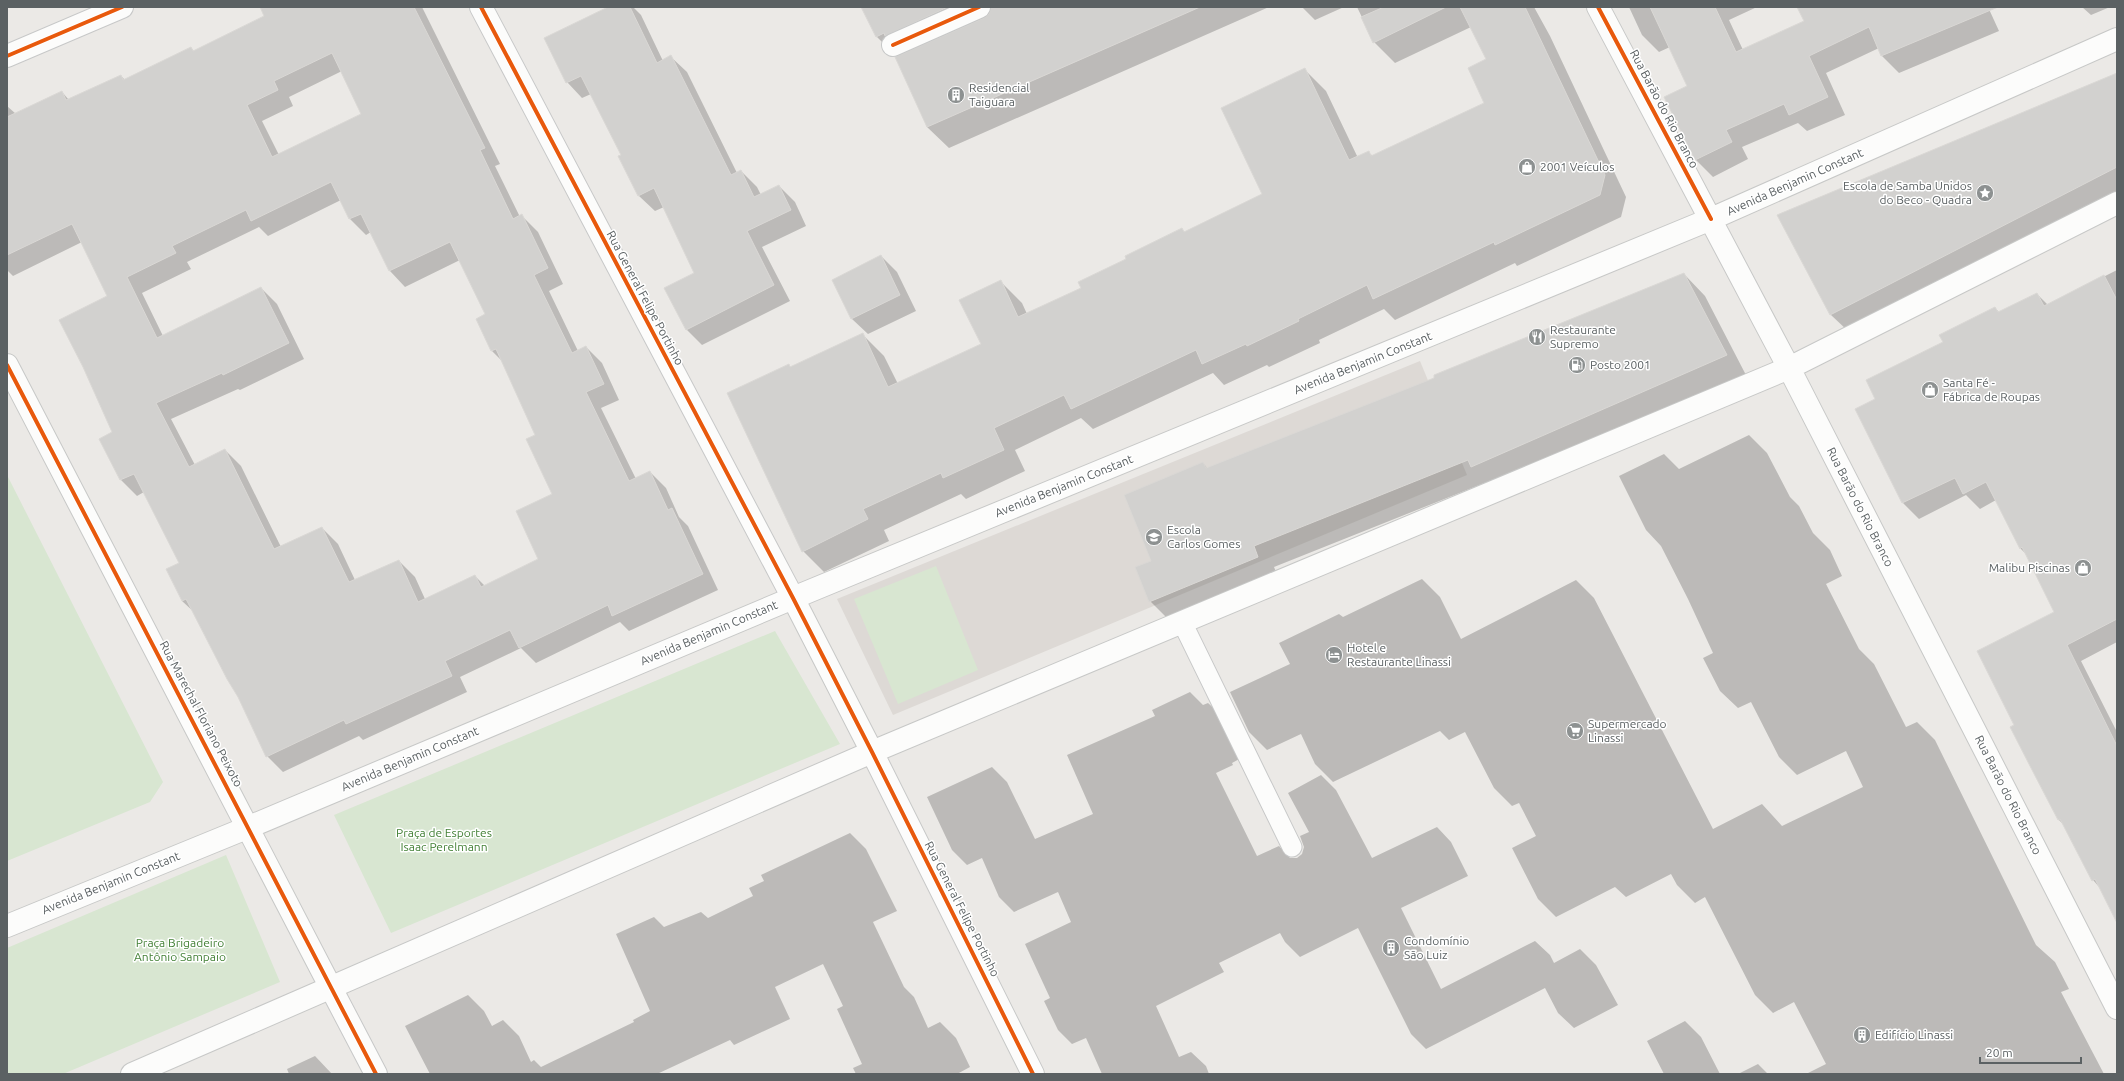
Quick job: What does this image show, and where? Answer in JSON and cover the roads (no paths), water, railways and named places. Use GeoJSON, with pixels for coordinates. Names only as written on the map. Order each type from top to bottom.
{"type":"FeatureCollection","features":[{"type":"Feature","properties":{"kind":"main road"},"geometry":{"type":"LineString","coordinates":[[7,56],[122,7]]}},
{"type":"Feature","properties":{"kind":"main road","name":"Rua General Felipe Portinho"},"geometry":{"type":"LineString","coordinates":[[481,7],[872,752],[1033,1074]]}},
{"type":"Feature","properties":{"kind":"main road"},"geometry":{"type":"LineString","coordinates":[[893,45],[979,7]]}},
{"type":"Feature","properties":{"kind":"main road","name":"Rua Barão do Rio Branco"},"geometry":{"type":"LineString","coordinates":[[1598,7],[1789,368],[2117,1008]]}},
{"type":"Feature","properties":{"kind":"main road","name":"Avenida Benjamin Constant"},"geometry":{"type":"LineString","coordinates":[[7,926],[249,827],[792,598],[1711,219],[2117,39]]}},
{"type":"Feature","properties":{"kind":"main road"},"geometry":{"type":"LineString","coordinates":[[132,1074],[872,752],[1789,368],[2117,203]]}},
{"type":"Feature","properties":{"kind":"main road","name":"Rua Marechal Floriano Peixoto"},"geometry":{"type":"LineString","coordinates":[[7,365],[249,827],[376,1074]]}},
{"type":"Feature","properties":{"kind":"lane"},"geometry":{"type":"LineString","coordinates":[[1182,622],[1292,848]]}},
{"type":"Feature","properties":{"kind":"place","name":"Residencial Taiguara"},"geometry":{"type":"Point","coordinates":[956,95]}},
{"type":"Feature","properties":{"kind":"place","name":"2001 Veículos"},"geometry":{"type":"Point","coordinates":[1527,167]}},
{"type":"Feature","properties":{"kind":"place","name":"Escola de Samba Unidos do Beco - Quadra"},"geometry":{"type":"Point","coordinates":[1985,193]}},
{"type":"Feature","properties":{"kind":"place","name":"Restaurante Supremo"},"geometry":{"type":"Point","coordinates":[1537,337]}},
{"type":"Feature","properties":{"kind":"place","name":"Posto 2001"},"geometry":{"type":"Point","coordinates":[1577,365]}},
{"type":"Feature","properties":{"kind":"place","name":"Santa Fé - Fábrica de Roupas"},"geometry":{"type":"Point","coordinates":[1930,390]}},
{"type":"Feature","properties":{"kind":"place","name":"Escola Carlos Gomes"},"geometry":{"type":"Point","coordinates":[1154,537]}},
{"type":"Feature","properties":{"kind":"place","name":"Malibu Piscinas"},"geometry":{"type":"Point","coordinates":[2083,568]}},
{"type":"Feature","properties":{"kind":"place","name":"Hotel e Restaurante Linassi"},"geometry":{"type":"Point","coordinates":[1334,655]}},
{"type":"Feature","properties":{"kind":"place","name":"Supermercado Linassi"},"geometry":{"type":"Point","coordinates":[1575,731]}},
{"type":"Feature","properties":{"kind":"place","name":"Condomínio São Luiz"},"geometry":{"type":"Point","coordinates":[1391,948]}},
{"type":"Feature","properties":{"kind":"place","name":"Edifício Linassi"},"geometry":{"type":"Point","coordinates":[1862,1035]}},
{"type":"Feature","properties":{"kind":"park label","name":"Praça de Esportes Isaac Perelmann"},"geometry":{"type":"Point","coordinates":[444,840]}},
{"type":"Feature","properties":{"kind":"park label","name":"Praça Brigadeiro Antônio Sampaio"},"geometry":{"type":"Point","coordinates":[180,950]}}]}
